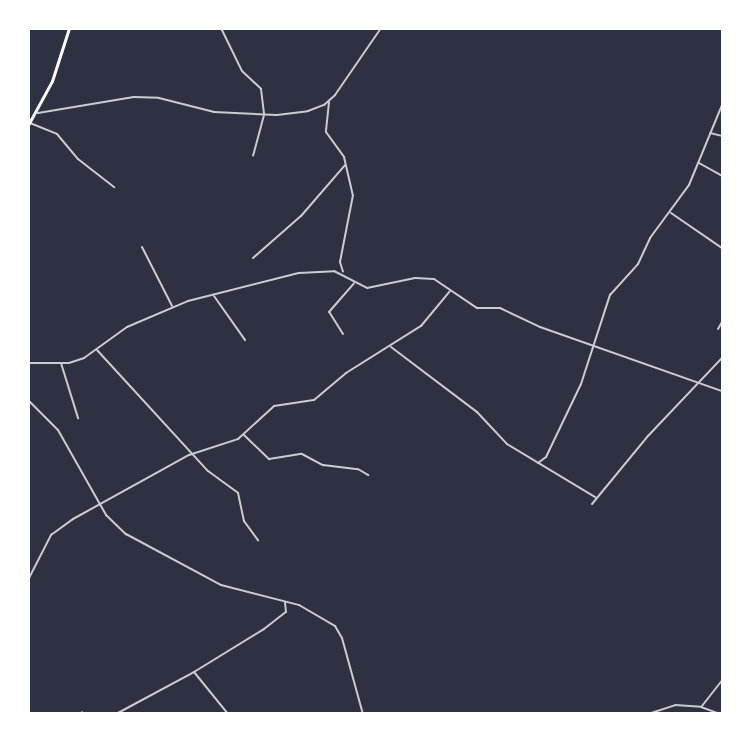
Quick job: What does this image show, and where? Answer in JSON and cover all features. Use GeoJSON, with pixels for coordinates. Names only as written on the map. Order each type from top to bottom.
{"type":"FeatureCollection","features":[{"type":"Feature","properties":{"kind":"main road"},"geometry":{"type":"LineString","coordinates":[[29,124],[38,113],[69,28]]}},
{"type":"Feature","properties":{"kind":"street"},"geometry":{"type":"LineString","coordinates":[[221,28],[242,71],[261,89],[264,115],[253,156]]}},
{"type":"Feature","properties":{"kind":"street"},"geometry":{"type":"LineString","coordinates":[[381,28],[329,102],[326,132],[345,165],[353,195],[340,262],[343,273],[354,283],[367,288],[427,278],[477,308],[500,308],[591,345],[723,391]]}},
{"type":"Feature","properties":{"kind":"street"},"geometry":{"type":"LineString","coordinates":[[38,113],[134,97],[168,100],[204,111],[264,115],[308,111],[329,102]]}},
{"type":"Feature","properties":{"kind":"street"},"geometry":{"type":"LineString","coordinates":[[538,464],[546,456],[580,384],[591,345],[610,295],[638,264],[650,238],[671,213],[699,163],[723,105]]}},
{"type":"Feature","properties":{"kind":"street"},"geometry":{"type":"LineString","coordinates":[[29,124],[57,134],[73,155],[114,187]]}},
{"type":"Feature","properties":{"kind":"street"},"geometry":{"type":"LineString","coordinates":[[710,133],[723,136]]}},
{"type":"Feature","properties":{"kind":"street"},"geometry":{"type":"LineString","coordinates":[[699,163],[723,176]]}},
{"type":"Feature","properties":{"kind":"street"},"geometry":{"type":"LineString","coordinates":[[253,258],[301,216],[345,165]]}},
{"type":"Feature","properties":{"kind":"street"},"geometry":{"type":"LineString","coordinates":[[671,213],[723,248]]}},
{"type":"Feature","properties":{"kind":"street"},"geometry":{"type":"LineString","coordinates":[[142,248],[172,306]]}},
{"type":"Feature","properties":{"kind":"street"},"geometry":{"type":"LineString","coordinates":[[28,363],[61,363],[97,350],[127,327],[172,306],[213,294],[299,273],[343,273]]}},
{"type":"Feature","properties":{"kind":"street"},"geometry":{"type":"LineString","coordinates":[[343,334],[329,312],[354,283]]}},
{"type":"Feature","properties":{"kind":"street"},"geometry":{"type":"LineString","coordinates":[[28,580],[51,535],[81,514],[101,507],[193,454],[218,448],[244,435],[274,406],[309,403],[346,373],[421,326],[450,291]]}},
{"type":"Feature","properties":{"kind":"street"},"geometry":{"type":"LineString","coordinates":[[213,294],[245,339]]}},
{"type":"Feature","properties":{"kind":"street"},"geometry":{"type":"LineString","coordinates":[[718,329],[723,322]]}},
{"type":"Feature","properties":{"kind":"street"},"geometry":{"type":"LineString","coordinates":[[391,346],[477,412],[507,444],[595,497]]}},
{"type":"Feature","properties":{"kind":"street"},"geometry":{"type":"LineString","coordinates":[[97,350],[208,471],[238,493],[244,520],[258,540]]}},
{"type":"Feature","properties":{"kind":"street"},"geometry":{"type":"LineString","coordinates":[[592,504],[595,497],[698,381],[723,358]]}},
{"type":"Feature","properties":{"kind":"street"},"geometry":{"type":"LineString","coordinates":[[61,363],[78,417]]}},
{"type":"Feature","properties":{"kind":"street"},"geometry":{"type":"LineString","coordinates":[[28,400],[58,430],[101,507],[126,534],[165,556],[240,592],[285,601],[309,610],[340,631],[363,714]]}},
{"type":"Feature","properties":{"kind":"street"},"geometry":{"type":"LineString","coordinates":[[244,435],[269,459],[302,454],[323,465],[358,469],[368,475]]}},
{"type":"Feature","properties":{"kind":"street"},"geometry":{"type":"LineString","coordinates":[[116,714],[194,672],[286,612],[285,601]]}},
{"type":"Feature","properties":{"kind":"street"},"geometry":{"type":"LineString","coordinates":[[194,672],[228,714]]}},
{"type":"Feature","properties":{"kind":"street"},"geometry":{"type":"LineString","coordinates":[[701,707],[723,680]]}},
{"type":"Feature","properties":{"kind":"street"},"geometry":{"type":"LineString","coordinates":[[648,714],[675,705],[701,707],[720,714]]}}]}
